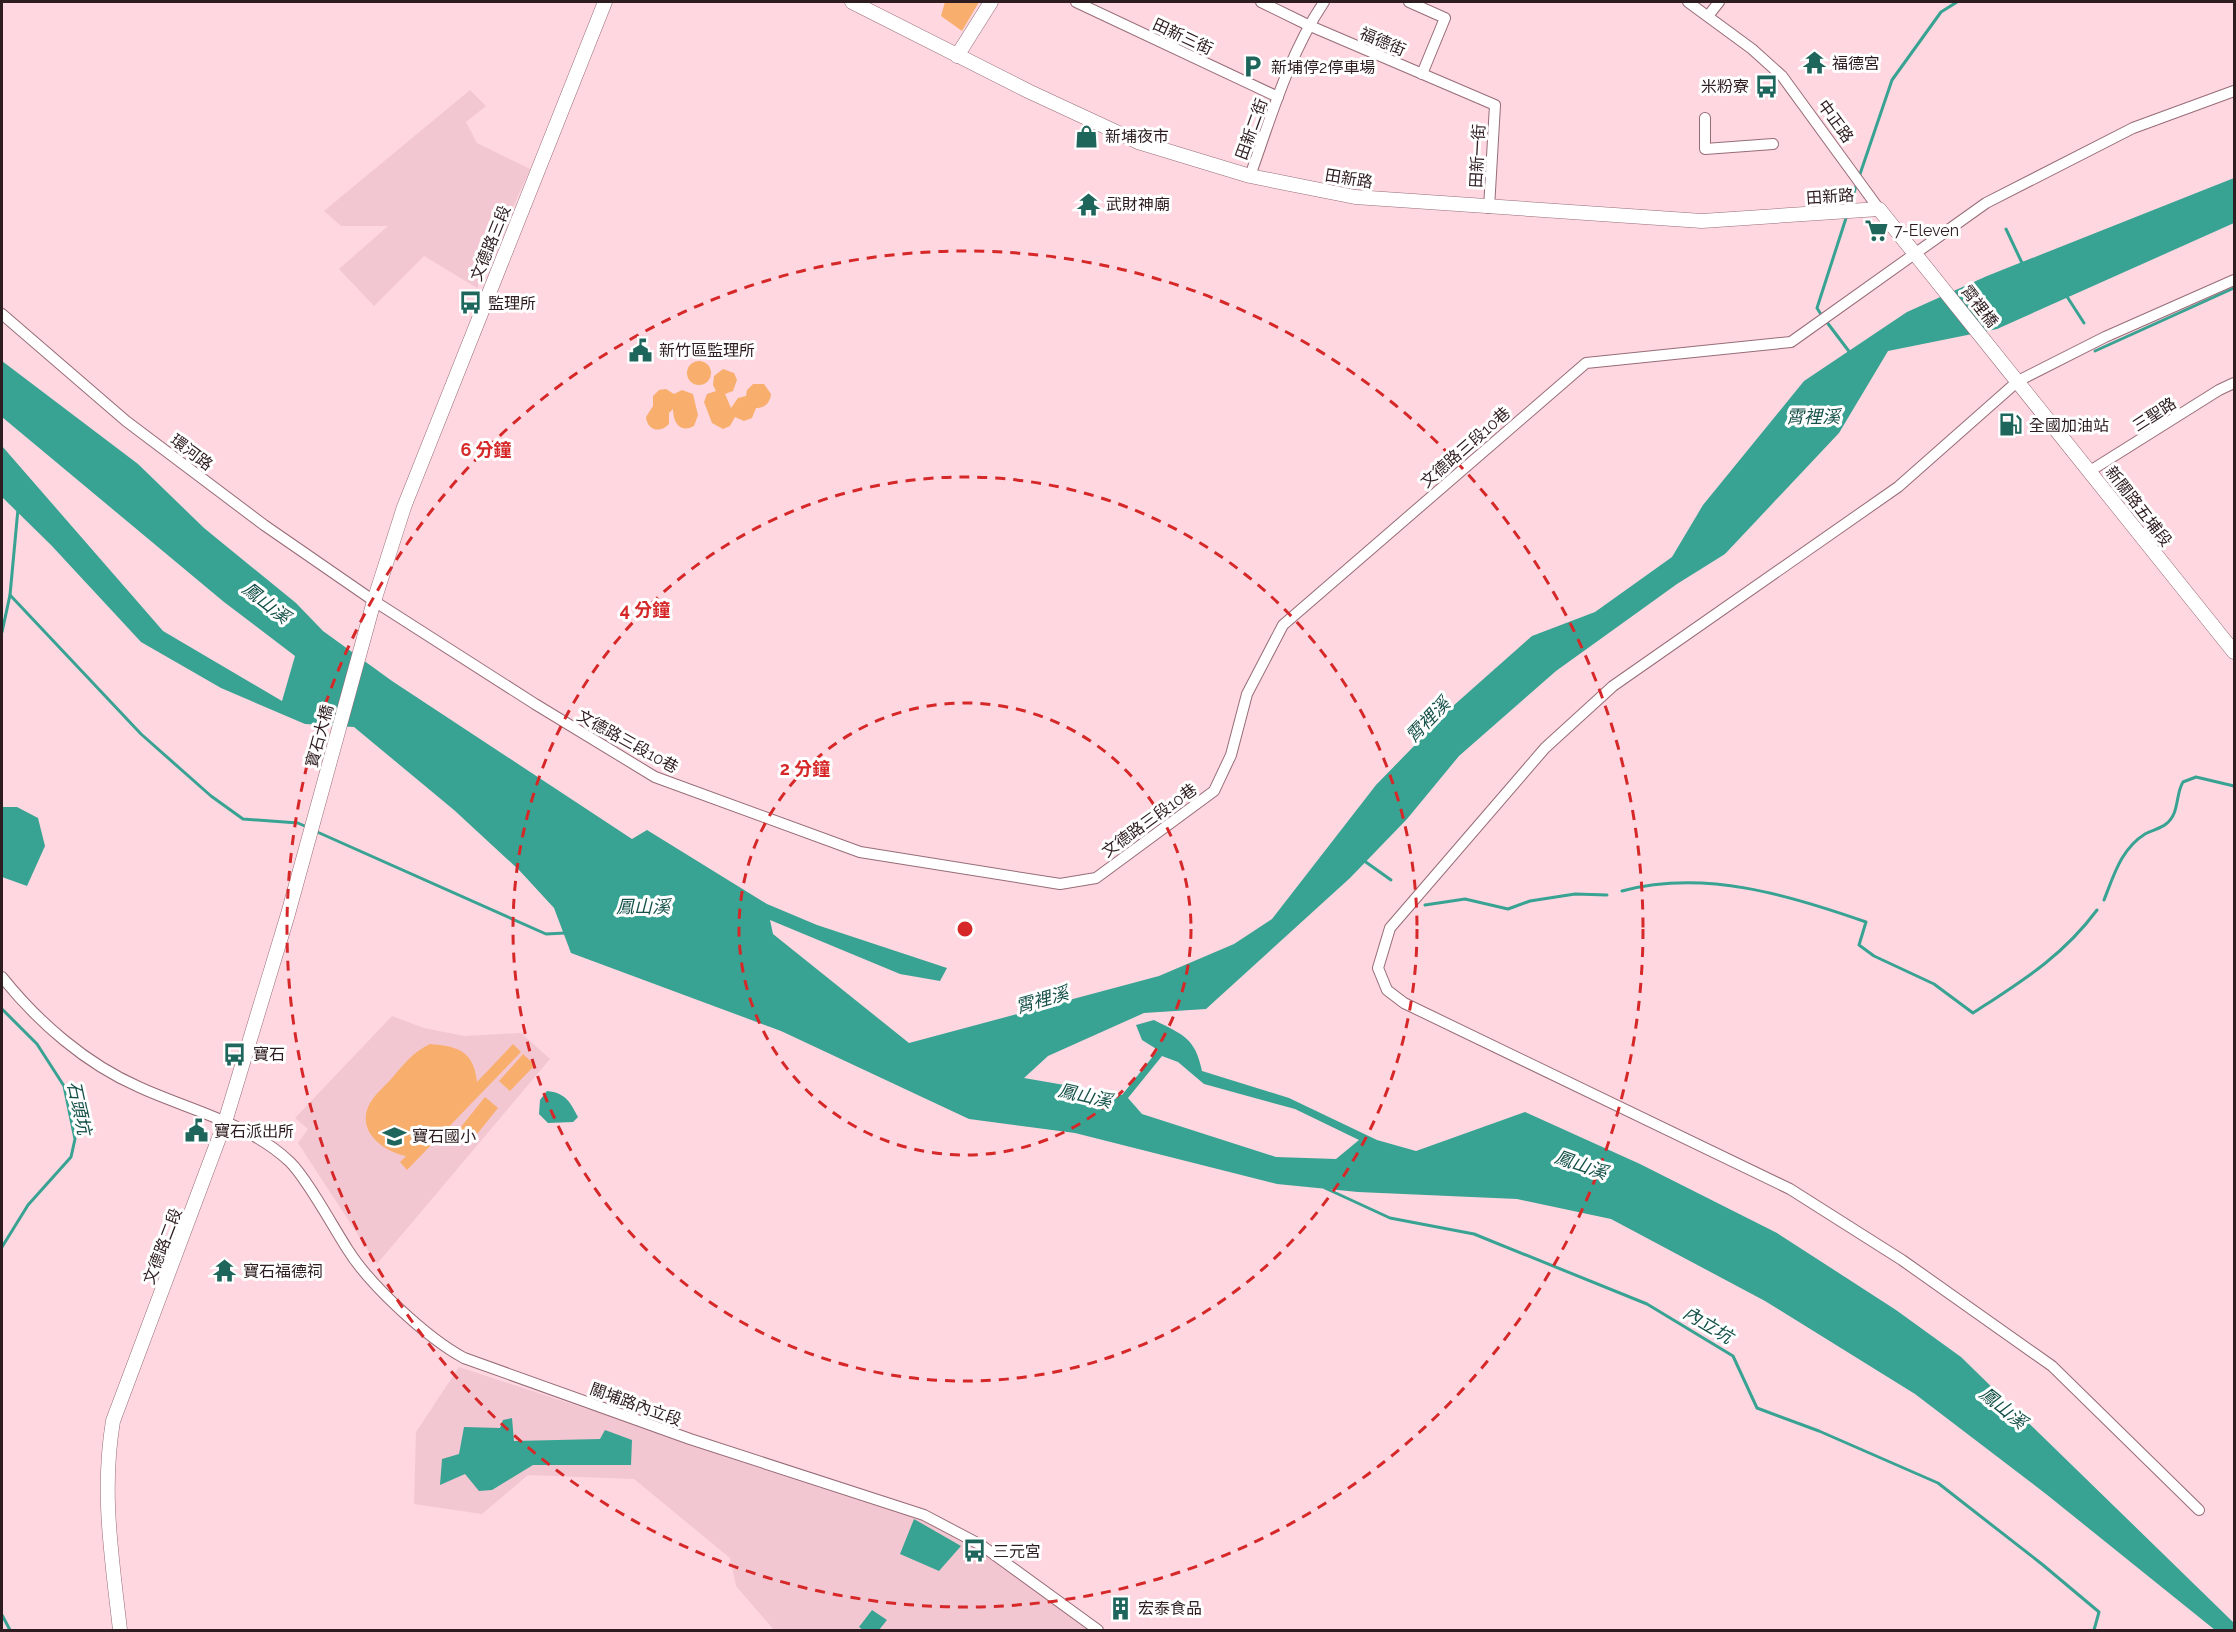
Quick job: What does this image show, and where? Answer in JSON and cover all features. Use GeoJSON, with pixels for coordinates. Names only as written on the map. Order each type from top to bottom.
{"type":"FeatureCollection","features":[{"type":"Feature","properties":{"kind":"main road","name":"文德路三段"},"geometry":{"type":"LineString","coordinates":[[374,601],[408,497],[604,2]]}},
{"type":"Feature","properties":{"kind":"main road","name":"田新路"},"geometry":{"type":"LineString","coordinates":[[852,2],[957,56],[1137,142],[1250,176],[1355,197],[1702,221],[1879,208]]}},
{"type":"Feature","properties":{"kind":"main road"},"geometry":{"type":"LineString","coordinates":[[957,56],[991,2]]}},
{"type":"Feature","properties":{"kind":"main road","name":"中正路"},"geometry":{"type":"LineString","coordinates":[[1879,208],[1916,251]]}},
{"type":"Feature","properties":{"kind":"main road","name":"霄裡橋"},"geometry":{"type":"LineString","coordinates":[[1916,251],[2019,381]]}},
{"type":"Feature","properties":{"kind":"main road","name":"新關路五埔段"},"geometry":{"type":"LineString","coordinates":[[2019,381],[2235,651]]}},
{"type":"Feature","properties":{"kind":"main road","name":"寶石大橋"},"geometry":{"type":"LineString","coordinates":[[297,880],[374,601]]}},
{"type":"Feature","properties":{"kind":"main road","name":"文德路二段"},"geometry":{"type":"LineString","coordinates":[[120,1630],[106,1495],[106,1460],[113,1421],[225,1122],[297,880]]}},
{"type":"Feature","properties":{"kind":"street","name":"田新三街"},"geometry":{"type":"LineString","coordinates":[[1076,2],[1278,97]]}},
{"type":"Feature","properties":{"kind":"street","name":"福德街"},"geometry":{"type":"LineString","coordinates":[[1261,2],[1308,25],[1495,105]]}},
{"type":"Feature","properties":{"kind":"street","name":"田新二街"},"geometry":{"type":"LineString","coordinates":[[1250,176],[1278,97],[1308,25],[1324,2]]}},
{"type":"Feature","properties":{"kind":"street"},"geometry":{"type":"LineString","coordinates":[[1409,2],[1445,18],[1422,74]]}},
{"type":"Feature","properties":{"kind":"street","name":"中正路"},"geometry":{"type":"LineString","coordinates":[[1688,2],[1752,49],[1782,76],[1879,208]]}},
{"type":"Feature","properties":{"kind":"street"},"geometry":{"type":"LineString","coordinates":[[1708,16],[1719,2]]}},
{"type":"Feature","properties":{"kind":"street","name":"文德路三段10巷"},"geometry":{"type":"LineString","coordinates":[[374,601],[535,704],[655,777],[860,852],[1060,884],[1096,878],[1214,791],[1231,754],[1247,694],[1283,626],[1586,363],[1791,342],[1986,202],[2133,128],[2235,91]]}},
{"type":"Feature","properties":{"kind":"street","name":"田新一街"},"geometry":{"type":"LineString","coordinates":[[1489,208],[1495,105]]}},
{"type":"Feature","properties":{"kind":"street"},"geometry":{"type":"LineString","coordinates":[[1705,118],[1705,149],[1773,144]]}},
{"type":"Feature","properties":{"kind":"street"},"geometry":{"type":"LineString","coordinates":[[2199,1510],[2052,1366],[1902,1260],[1790,1189],[1404,1003],[1387,990],[1378,968],[1390,928],[1522,773],[1562,732],[1622,679],[1898,487],[2019,381],[2105,337],[2235,280]]}},
{"type":"Feature","properties":{"kind":"street","name":"環河路"},"geometry":{"type":"LineString","coordinates":[[2,314],[126,421],[264,525],[374,601]]}},
{"type":"Feature","properties":{"kind":"street","name":"三聖路"},"geometry":{"type":"LineString","coordinates":[[2090,471],[2219,390],[2235,383]]}},
{"type":"Feature","properties":{"kind":"street","name":"關埔路內立段"},"geometry":{"type":"LineString","coordinates":[[2,977],[27,1007],[82,1054],[138,1087],[225,1122],[254,1137],[291,1163],[350,1253],[416,1324],[445,1348],[464,1358],[690,1439],[924,1515],[981,1545],[1098,1630]]}},
{"type":"Feature","properties":{"kind":"shaded area"},"geometry":{"type":"Polygon","coordinates":[[[945,2],[979,2],[962,31],[941,16],[945,2]]]}},
{"type":"Feature","properties":{"kind":"shaded area"},"geometry":{"type":"Polygon","coordinates":[[[470,90],[486,106],[466,122],[477,143],[530,169],[477,288],[424,256],[374,306],[339,269],[388,226],[341,226],[324,211],[470,90]]]}},
{"type":"Feature","properties":{"kind":"shaded area"},"geometry":{"type":"Polygon","coordinates":[[[699,361],[708,364],[711,373],[708,382],[699,385],[690,382],[687,373],[690,364],[699,361]]]}},
{"type":"Feature","properties":{"kind":"shaded area"},"geometry":{"type":"Polygon","coordinates":[[[723,369],[734,373],[737,380],[733,391],[725,394],[731,408],[738,398],[746,396],[747,390],[753,384],[764,384],[771,394],[766,404],[756,408],[752,418],[744,421],[735,417],[730,426],[723,429],[712,423],[704,402],[707,394],[716,391],[713,385],[714,376],[723,369]]]}},
{"type":"Feature","properties":{"kind":"shaded area"},"geometry":{"type":"Polygon","coordinates":[[[666,389],[674,394],[682,390],[693,394],[698,415],[694,426],[684,428],[678,425],[673,409],[669,413],[669,424],[658,430],[651,428],[646,417],[653,406],[653,396],[659,390],[666,389]]]}},
{"type":"Feature","properties":{"kind":"shaded area","name":"寶石國小"},"geometry":{"type":"Polygon","coordinates":[[[392,1016],[424,1028],[464,1036],[521,1033],[550,1059],[377,1264],[298,1143],[308,1129],[295,1118],[392,1016]]]}},
{"type":"Feature","properties":{"kind":"shaded area"},"geometry":{"type":"Polygon","coordinates":[[[430,1044],[463,1052],[472,1064],[477,1082],[513,1044],[521,1052],[407,1170],[400,1162],[406,1156],[388,1149],[373,1138],[368,1130],[366,1113],[375,1096],[405,1063],[430,1044]]]}},
{"type":"Feature","properties":{"kind":"shaded area"},"geometry":{"type":"Polygon","coordinates":[[[523,1054],[535,1065],[510,1091],[499,1081],[523,1054]]]}},
{"type":"Feature","properties":{"kind":"shaded area"},"geometry":{"type":"Polygon","coordinates":[[[485,1097],[498,1108],[469,1144],[456,1133],[485,1097]]]}},
{"type":"Feature","properties":{"kind":"shaded area"},"geometry":{"type":"Polygon","coordinates":[[[459,1367],[910,1515],[956,1535],[1093,1630],[774,1630],[736,1586],[730,1558],[634,1479],[528,1475],[482,1514],[414,1504],[416,1432],[459,1367]]]}},
{"type":"Feature","properties":{"kind":"water","name":"鳳山溪"},"geometry":{"type":"Polygon","coordinates":[[[2234,178],[2234,223],[1997,329],[1888,351],[1839,433],[1725,554],[1677,584],[1556,671],[1459,756],[1407,819],[1350,878],[1206,1009],[1144,1013],[1048,1056],[1024,1078],[1122,1095],[1158,1050],[1142,1040],[1136,1025],[1154,1020],[1186,1038],[1196,1051],[1202,1071],[1289,1098],[1377,1140],[1416,1151],[1525,1112],[1640,1164],[1777,1233],[1896,1310],[1961,1357],[2234,1623],[2234,1630],[2215,1630],[2046,1494],[1915,1394],[1765,1301],[1611,1219],[1517,1199],[1358,1192],[1277,1184],[1075,1133],[969,1119],[781,1031],[571,953],[554,908],[519,870],[454,810],[354,727],[305,724],[221,688],[141,642],[51,545],[2,497],[2,446],[163,631],[282,701],[295,656],[224,602],[2,417],[2,361],[138,464],[204,528],[296,603],[323,631],[392,681],[632,839],[647,830],[767,904],[817,925],[947,968],[940,981],[900,974],[770,920],[773,934],[909,1043],[1159,976],[1234,944],[1272,919],[1376,785],[1453,706],[1532,636],[1595,612],[1672,557],[1703,505],[1804,381],[1907,312],[1987,276],[2234,178]],[[1162,1056],[1128,1098],[1142,1114],[1276,1157],[1336,1159],[1359,1140],[1295,1109],[1204,1084],[1178,1062],[1162,1056]]]}},
{"type":"Feature","properties":{"kind":"water"},"geometry":{"type":"Polygon","coordinates":[[[2,807],[17,807],[38,818],[45,846],[27,886],[2,877],[2,807]]]}},
{"type":"Feature","properties":{"kind":"water"},"geometry":{"type":"Polygon","coordinates":[[[547,1091],[563,1096],[570,1103],[578,1117],[573,1122],[548,1123],[539,1114],[540,1100],[547,1091]]]}},
{"type":"Feature","properties":{"kind":"water"},"geometry":{"type":"Polygon","coordinates":[[[512,1418],[514,1441],[600,1439],[605,1430],[632,1440],[631,1465],[533,1465],[492,1490],[479,1491],[465,1474],[440,1485],[442,1459],[459,1454],[464,1427],[500,1428],[503,1420],[512,1418]]]}},
{"type":"Feature","properties":{"kind":"water"},"geometry":{"type":"Polygon","coordinates":[[[914,1519],[961,1546],[939,1571],[900,1554],[914,1519]]]}},
{"type":"Feature","properties":{"kind":"water"},"geometry":{"type":"Polygon","coordinates":[[[872,1610],[887,1620],[879,1630],[863,1630],[859,1627],[872,1610]]]}},
{"type":"Feature","properties":{"kind":"waterway"},"geometry":{"type":"LineString","coordinates":[[1859,177],[1892,80],[1941,12],[1957,2]]}},
{"type":"Feature","properties":{"kind":"waterway"},"geometry":{"type":"LineString","coordinates":[[1850,205],[1857,183]]}},
{"type":"Feature","properties":{"kind":"waterway"},"geometry":{"type":"LineString","coordinates":[[1822,316],[1817,308],[1847,215]]}},
{"type":"Feature","properties":{"kind":"waterway"},"geometry":{"type":"LineString","coordinates":[[2006,229],[2023,265]]}},
{"type":"Feature","properties":{"kind":"waterway"},"geometry":{"type":"LineString","coordinates":[[2095,351],[2234,288]]}},
{"type":"Feature","properties":{"kind":"waterway"},"geometry":{"type":"LineString","coordinates":[[2066,295],[2084,323]]}},
{"type":"Feature","properties":{"kind":"waterway"},"geometry":{"type":"LineString","coordinates":[[1826,321],[1851,354]]}},
{"type":"Feature","properties":{"kind":"waterway","name":"石頭坑"},"geometry":{"type":"LineString","coordinates":[[2,632],[10,595],[18,509]]}},
{"type":"Feature","properties":{"kind":"waterway"},"geometry":{"type":"LineString","coordinates":[[10,595],[141,734],[211,796],[243,819],[298,823],[309,828]]}},
{"type":"Feature","properties":{"kind":"waterway"},"geometry":{"type":"LineString","coordinates":[[2104,900],[2119,863],[2130,847],[2145,834],[2164,826],[2170,820],[2183,782],[2196,777],[2234,786]]}},
{"type":"Feature","properties":{"kind":"waterway"},"geometry":{"type":"LineString","coordinates":[[315,831],[546,934],[565,933]]}},
{"type":"Feature","properties":{"kind":"waterway"},"geometry":{"type":"LineString","coordinates":[[1363,860],[1391,880]]}},
{"type":"Feature","properties":{"kind":"waterway"},"geometry":{"type":"LineString","coordinates":[[1622,891],[1653,885],[1715,884],[1777,895],[1866,922],[1859,945],[1874,956],[1934,984],[1973,1013],[2025,979],[2055,955],[2084,927],[2097,910]]}},
{"type":"Feature","properties":{"kind":"waterway"},"geometry":{"type":"LineString","coordinates":[[1425,905],[1465,899],[1508,909],[1530,901],[1575,894],[1607,895]]}},
{"type":"Feature","properties":{"kind":"waterway","name":"石頭坑"},"geometry":{"type":"LineString","coordinates":[[2,1009],[37,1044],[64,1086],[75,1139],[71,1157],[28,1205],[2,1247]]}},
{"type":"Feature","properties":{"kind":"waterway","name":"內立坑"},"geometry":{"type":"LineString","coordinates":[[1325,1188],[1390,1218],[1474,1234],[1647,1304],[1733,1356],[1757,1408],[1819,1431],[1938,1483],[2099,1612],[2094,1630]]}},
{"type":"Feature","properties":{"kind":"waterway","name":"石頭坑"},"geometry":{"type":"LineString","coordinates":[[2,1615],[10,1630]]}},
{"type":"Feature","properties":{"kind":"place","name":"福德宮"},"geometry":{"type":"Point","coordinates":[1814,63]}},
{"type":"Feature","properties":{"kind":"place","name":"新埔停2停車場"},"geometry":{"type":"Point","coordinates":[1253,67]}},
{"type":"Feature","properties":{"kind":"place","name":"米粉寮"},"geometry":{"type":"Point","coordinates":[1767,86]}},
{"type":"Feature","properties":{"kind":"place","name":"新埔夜市"},"geometry":{"type":"Point","coordinates":[1087,136]}},
{"type":"Feature","properties":{"kind":"place","name":"武財神廟"},"geometry":{"type":"Point","coordinates":[1088,204]}},
{"type":"Feature","properties":{"kind":"place","name":"7-Eleven"},"geometry":{"type":"Point","coordinates":[1876,230]}},
{"type":"Feature","properties":{"kind":"place","name":"監理所"},"geometry":{"type":"Point","coordinates":[470,303]}},
{"type":"Feature","properties":{"kind":"place","name":"新竹區監理所"},"geometry":{"type":"Point","coordinates":[641,350]}},
{"type":"Feature","properties":{"kind":"place","name":"全國加油站"},"geometry":{"type":"Point","coordinates":[2011,425]}},
{"type":"Feature","properties":{"kind":"place","name":"寶石"},"geometry":{"type":"Point","coordinates":[235,1054]}},
{"type":"Feature","properties":{"kind":"place","name":"寶石派出所"},"geometry":{"type":"Point","coordinates":[196,1131]}},
{"type":"Feature","properties":{"kind":"place","name":"寶石國小"},"geometry":{"type":"Point","coordinates":[394,1136]}},
{"type":"Feature","properties":{"kind":"place","name":"寶石福德祠"},"geometry":{"type":"Point","coordinates":[225,1271]}},
{"type":"Feature","properties":{"kind":"place","name":"三元宮"},"geometry":{"type":"Point","coordinates":[975,1551]}},
{"type":"Feature","properties":{"kind":"place","name":"宏泰食品"},"geometry":{"type":"Point","coordinates":[1120,1608]}},
{"type":"Feature","properties":{"kind":"water label","name":"霄裡溪"},"geometry":{"type":"Point","coordinates":[1813,417]}},
{"type":"Feature","properties":{"kind":"water label","name":"霄裡溪"},"geometry":{"type":"Point","coordinates":[1428,720]}},
{"type":"Feature","properties":{"kind":"water label","name":"霄裡溪"},"geometry":{"type":"Point","coordinates":[1042,1000]}}]}
